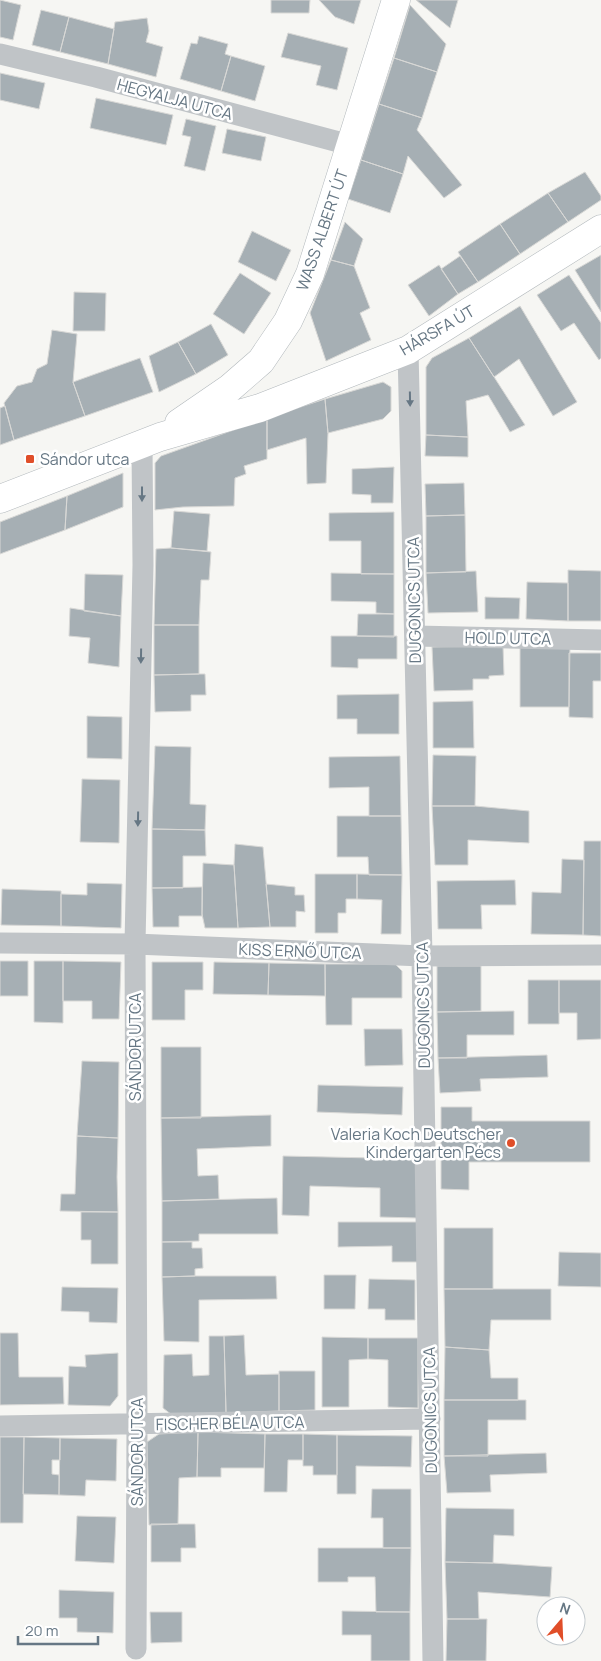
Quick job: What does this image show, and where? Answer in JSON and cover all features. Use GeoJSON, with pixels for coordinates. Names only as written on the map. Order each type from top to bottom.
{"type":"FeatureCollection","features":[{"type":"Feature","properties":{"kind":"street","name":"WASS ALBERT ÚT"},"geometry":{"type":"LineString","coordinates":[[151,441],[230,388],[260,361],[288,321],[310,274],[396,0]]}},
{"type":"Feature","properties":{"kind":"street","name":"HEGYALJA UTCA"},"geometry":{"type":"LineString","coordinates":[[0,54],[350,145]]}},
{"type":"Feature","properties":{"kind":"street","name":"HÁRSFA ÚT"},"geometry":{"type":"LineString","coordinates":[[151,441],[260,408],[408,350],[601,229]]}},
{"type":"Feature","properties":{"kind":"street","name":"DUGONICS UTCA"},"geometry":{"type":"LineString","coordinates":[[408,350],[422,956],[433,1661]]}},
{"type":"Feature","properties":{"kind":"street"},"geometry":{"type":"LineString","coordinates":[[0,499],[151,441]]}},
{"type":"Feature","properties":{"kind":"street","name":"SÁNDOR UTCA"},"geometry":{"type":"LineString","coordinates":[[136,1649],[135,944],[143,565],[151,441]]}},
{"type":"Feature","properties":{"kind":"street","name":"HOLD UTCA"},"geometry":{"type":"LineString","coordinates":[[415,636],[601,640]]}},
{"type":"Feature","properties":{"kind":"street","name":"KISS ERNŐ UTCA"},"geometry":{"type":"LineString","coordinates":[[0,943],[135,944],[422,956],[601,956]]}},
{"type":"Feature","properties":{"kind":"street","name":"FISCHER BÉLA UTCA"},"geometry":{"type":"LineString","coordinates":[[0,1426],[430,1419]]}},
{"type":"Feature","properties":{"kind":"building"},"geometry":{"type":"Polygon","coordinates":[[[0,0],[21,5],[13,40],[0,37],[0,0]]]}},
{"type":"Feature","properties":{"kind":"building"},"geometry":{"type":"Polygon","coordinates":[[[271,0],[310,0],[309,13],[271,13],[271,0]]]}},
{"type":"Feature","properties":{"kind":"building"},"geometry":{"type":"Polygon","coordinates":[[[319,0],[361,0],[354,24],[335,17],[319,0]]]}},
{"type":"Feature","properties":{"kind":"building"},"geometry":{"type":"Polygon","coordinates":[[[416,0],[458,0],[450,28],[416,0]]]}},
{"type":"Feature","properties":{"kind":"building"},"geometry":{"type":"Polygon","coordinates":[[[410,5],[446,44],[437,72],[394,58],[410,5]]]}},
{"type":"Feature","properties":{"kind":"building"},"geometry":{"type":"Polygon","coordinates":[[[41,10],[69,17],[60,52],[32,45],[41,10]]]}},
{"type":"Feature","properties":{"kind":"building"},"geometry":{"type":"Polygon","coordinates":[[[69,17],[114,29],[108,64],[60,52],[69,17]]]}},
{"type":"Feature","properties":{"kind":"building"},"geometry":{"type":"Polygon","coordinates":[[[147,18],[149,31],[146,42],[163,47],[156,77],[108,64],[115,22],[147,18]]]}},
{"type":"Feature","properties":{"kind":"building"},"geometry":{"type":"Polygon","coordinates":[[[288,33],[348,48],[337,90],[316,85],[321,66],[281,57],[288,33]]]}},
{"type":"Feature","properties":{"kind":"building"},"geometry":{"type":"Polygon","coordinates":[[[199,36],[228,44],[225,54],[231,56],[221,91],[180,79],[191,43],[197,44],[199,36]]]}},
{"type":"Feature","properties":{"kind":"building"},"geometry":{"type":"Polygon","coordinates":[[[231,56],[265,66],[255,101],[221,91],[231,56]]]}},
{"type":"Feature","properties":{"kind":"building"},"geometry":{"type":"Polygon","coordinates":[[[394,58],[437,72],[422,118],[379,104],[394,58]]]}},
{"type":"Feature","properties":{"kind":"building"},"geometry":{"type":"Polygon","coordinates":[[[0,73],[45,83],[39,109],[0,100],[0,73]]]}},
{"type":"Feature","properties":{"kind":"building"},"geometry":{"type":"Polygon","coordinates":[[[96,98],[173,115],[166,145],[90,128],[96,98]]]}},
{"type":"Feature","properties":{"kind":"building"},"geometry":{"type":"Polygon","coordinates":[[[379,104],[422,118],[417,130],[462,185],[444,198],[408,156],[403,174],[361,160],[379,104]]]}},
{"type":"Feature","properties":{"kind":"building"},"geometry":{"type":"Polygon","coordinates":[[[186,119],[216,126],[205,171],[184,166],[191,137],[182,135],[186,119]]]}},
{"type":"Feature","properties":{"kind":"building"},"geometry":{"type":"Polygon","coordinates":[[[227,129],[266,137],[261,161],[222,153],[227,129]]]}},
{"type":"Feature","properties":{"kind":"building"},"geometry":{"type":"Polygon","coordinates":[[[361,160],[403,174],[390,213],[348,199],[361,160]]]}},
{"type":"Feature","properties":{"kind":"building"},"geometry":{"type":"Polygon","coordinates":[[[585,172],[601,196],[601,200],[568,222],[548,193],[585,172]]]}},
{"type":"Feature","properties":{"kind":"building"},"geometry":{"type":"Polygon","coordinates":[[[548,193],[568,222],[520,254],[500,224],[548,193]]]}},
{"type":"Feature","properties":{"kind":"building"},"geometry":{"type":"Polygon","coordinates":[[[345,222],[363,239],[354,266],[331,260],[345,222]]]}},
{"type":"Feature","properties":{"kind":"building"},"geometry":{"type":"Polygon","coordinates":[[[500,224],[520,254],[478,282],[458,252],[500,224]]]}},
{"type":"Feature","properties":{"kind":"building"},"geometry":{"type":"Polygon","coordinates":[[[252,231],[291,250],[276,281],[238,262],[252,231]]]}},
{"type":"Feature","properties":{"kind":"building"},"geometry":{"type":"Polygon","coordinates":[[[601,255],[601,312],[575,270],[601,255]]]}},
{"type":"Feature","properties":{"kind":"building"},"geometry":{"type":"Polygon","coordinates":[[[460,256],[478,282],[458,294],[441,269],[460,256]]]}},
{"type":"Feature","properties":{"kind":"building"},"geometry":{"type":"Polygon","coordinates":[[[331,260],[354,266],[370,308],[360,313],[371,340],[326,361],[310,313],[331,260]]]}},
{"type":"Feature","properties":{"kind":"building"},"geometry":{"type":"Polygon","coordinates":[[[439,265],[458,294],[429,316],[408,285],[439,265]]]}},
{"type":"Feature","properties":{"kind":"building"},"geometry":{"type":"Polygon","coordinates":[[[240,273],[271,293],[244,334],[213,314],[240,273]]]}},
{"type":"Feature","properties":{"kind":"building"},"geometry":{"type":"Polygon","coordinates":[[[569,275],[601,323],[601,358],[599,360],[574,323],[561,331],[537,295],[569,275]]]}},
{"type":"Feature","properties":{"kind":"building"},"geometry":{"type":"Polygon","coordinates":[[[74,292],[106,293],[105,331],[73,331],[74,292]]]}},
{"type":"Feature","properties":{"kind":"building"},"geometry":{"type":"Polygon","coordinates":[[[520,306],[577,402],[553,416],[519,359],[494,377],[469,338],[520,306]]]}},
{"type":"Feature","properties":{"kind":"building"},"geometry":{"type":"Polygon","coordinates":[[[211,324],[228,355],[196,374],[178,342],[211,324]]]}},
{"type":"Feature","properties":{"kind":"building"},"geometry":{"type":"Polygon","coordinates":[[[52,330],[77,334],[73,382],[85,416],[14,440],[4,403],[17,386],[32,382],[37,369],[47,364],[52,330]]]}},
{"type":"Feature","properties":{"kind":"building"},"geometry":{"type":"Polygon","coordinates":[[[469,338],[525,425],[510,432],[488,395],[466,401],[468,437],[426,435],[426,367],[432,358],[469,338]]]}},
{"type":"Feature","properties":{"kind":"building"},"geometry":{"type":"Polygon","coordinates":[[[178,342],[196,374],[159,392],[149,356],[178,342]]]}},
{"type":"Feature","properties":{"kind":"building"},"geometry":{"type":"Polygon","coordinates":[[[140,358],[153,392],[85,416],[73,382],[140,358]]]}},
{"type":"Feature","properties":{"kind":"building"},"geometry":{"type":"Polygon","coordinates":[[[383,382],[391,387],[391,411],[383,419],[328,433],[325,399],[383,382]]]}},
{"type":"Feature","properties":{"kind":"building"},"geometry":{"type":"Polygon","coordinates":[[[325,399],[328,433],[326,483],[307,484],[306,438],[267,450],[267,418],[325,399]]]}},
{"type":"Feature","properties":{"kind":"building"},"geometry":{"type":"Polygon","coordinates":[[[5,406],[14,440],[0,445],[0,408],[5,406]]]}},
{"type":"Feature","properties":{"kind":"building"},"geometry":{"type":"Polygon","coordinates":[[[267,418],[267,459],[244,466],[246,474],[235,478],[234,506],[183,507],[155,510],[155,463],[161,456],[267,418]]]}},
{"type":"Feature","properties":{"kind":"building"},"geometry":{"type":"Polygon","coordinates":[[[426,435],[468,437],[468,457],[425,456],[426,435]]]}},
{"type":"Feature","properties":{"kind":"building"},"geometry":{"type":"Polygon","coordinates":[[[394,467],[393,503],[371,503],[371,495],[352,494],[352,469],[394,467]]]}},
{"type":"Feature","properties":{"kind":"building"},"geometry":{"type":"Polygon","coordinates":[[[123,473],[123,507],[65,530],[67,496],[123,473]]]}},
{"type":"Feature","properties":{"kind":"building"},"geometry":{"type":"Polygon","coordinates":[[[464,483],[465,515],[426,516],[425,484],[464,483]]]}},
{"type":"Feature","properties":{"kind":"building"},"geometry":{"type":"Polygon","coordinates":[[[67,496],[65,530],[0,554],[0,522],[67,496]]]}},
{"type":"Feature","properties":{"kind":"building"},"geometry":{"type":"Polygon","coordinates":[[[174,511],[210,514],[207,551],[171,548],[174,511]]]}},
{"type":"Feature","properties":{"kind":"building"},"geometry":{"type":"Polygon","coordinates":[[[394,512],[394,574],[361,574],[361,541],[329,541],[329,513],[394,512]]]}},
{"type":"Feature","properties":{"kind":"building"},"geometry":{"type":"Polygon","coordinates":[[[465,515],[466,572],[426,573],[426,516],[465,515]]]}},
{"type":"Feature","properties":{"kind":"building"},"geometry":{"type":"Polygon","coordinates":[[[171,548],[211,552],[209,580],[201,580],[199,625],[154,625],[156,549],[171,548]]]}},
{"type":"Feature","properties":{"kind":"building"},"geometry":{"type":"Polygon","coordinates":[[[568,570],[601,571],[601,621],[568,621],[568,570]]]}},
{"type":"Feature","properties":{"kind":"building"},"geometry":{"type":"Polygon","coordinates":[[[476,571],[478,612],[428,613],[426,573],[476,571]]]}},
{"type":"Feature","properties":{"kind":"building"},"geometry":{"type":"Polygon","coordinates":[[[331,573],[394,574],[394,614],[376,613],[376,602],[331,601],[331,573]]]}},
{"type":"Feature","properties":{"kind":"building"},"geometry":{"type":"Polygon","coordinates":[[[85,574],[123,575],[121,616],[84,611],[85,574]]]}},
{"type":"Feature","properties":{"kind":"building"},"geometry":{"type":"Polygon","coordinates":[[[527,582],[568,583],[568,621],[526,619],[527,582]]]}},
{"type":"Feature","properties":{"kind":"building"},"geometry":{"type":"Polygon","coordinates":[[[485,597],[520,598],[519,619],[485,619],[485,597]]]}},
{"type":"Feature","properties":{"kind":"building"},"geometry":{"type":"Polygon","coordinates":[[[70,608],[121,616],[119,667],[88,663],[90,638],[69,636],[70,608]]]}},
{"type":"Feature","properties":{"kind":"building"},"geometry":{"type":"Polygon","coordinates":[[[358,614],[394,614],[394,637],[357,636],[358,614]]]}},
{"type":"Feature","properties":{"kind":"building"},"geometry":{"type":"Polygon","coordinates":[[[154,625],[199,625],[199,674],[154,675],[154,625]]]}},
{"type":"Feature","properties":{"kind":"building"},"geometry":{"type":"Polygon","coordinates":[[[331,636],[397,636],[397,659],[358,659],[358,668],[331,667],[331,636]]]}},
{"type":"Feature","properties":{"kind":"building"},"geometry":{"type":"Polygon","coordinates":[[[520,645],[570,646],[569,707],[520,707],[520,645]]]}},
{"type":"Feature","properties":{"kind":"building"},"geometry":{"type":"Polygon","coordinates":[[[503,646],[504,675],[489,676],[489,679],[473,679],[473,690],[434,691],[432,647],[503,646]]]}},
{"type":"Feature","properties":{"kind":"building"},"geometry":{"type":"Polygon","coordinates":[[[569,653],[601,653],[601,681],[593,681],[593,718],[569,717],[569,653]]]}},
{"type":"Feature","properties":{"kind":"building"},"geometry":{"type":"Polygon","coordinates":[[[205,674],[206,695],[191,695],[191,711],[155,712],[154,675],[205,674]]]}},
{"type":"Feature","properties":{"kind":"building"},"geometry":{"type":"Polygon","coordinates":[[[399,694],[399,734],[357,734],[357,719],[337,719],[337,695],[399,694]]]}},
{"type":"Feature","properties":{"kind":"building"},"geometry":{"type":"Polygon","coordinates":[[[473,701],[474,748],[433,748],[433,702],[473,701]]]}},
{"type":"Feature","properties":{"kind":"building"},"geometry":{"type":"Polygon","coordinates":[[[87,716],[122,717],[122,759],[87,758],[87,716]]]}},
{"type":"Feature","properties":{"kind":"building"},"geometry":{"type":"Polygon","coordinates":[[[155,746],[191,747],[190,804],[206,805],[205,830],[152,829],[155,746]]]}},
{"type":"Feature","properties":{"kind":"building"},"geometry":{"type":"Polygon","coordinates":[[[433,755],[476,756],[475,806],[432,806],[433,755]]]}},
{"type":"Feature","properties":{"kind":"building"},"geometry":{"type":"Polygon","coordinates":[[[400,756],[401,816],[369,816],[369,787],[329,788],[329,757],[400,756]]]}},
{"type":"Feature","properties":{"kind":"building"},"geometry":{"type":"Polygon","coordinates":[[[82,779],[120,780],[119,843],[80,842],[82,779]]]}},
{"type":"Feature","properties":{"kind":"building"},"geometry":{"type":"Polygon","coordinates":[[[432,806],[475,806],[529,811],[529,843],[468,840],[468,865],[435,865],[432,806]]]}},
{"type":"Feature","properties":{"kind":"building"},"geometry":{"type":"Polygon","coordinates":[[[337,816],[401,816],[402,875],[369,875],[368,857],[337,857],[337,816]]]}},
{"type":"Feature","properties":{"kind":"building"},"geometry":{"type":"Polygon","coordinates":[[[152,829],[205,830],[206,856],[183,856],[183,888],[152,888],[152,829]]]}},
{"type":"Feature","properties":{"kind":"building"},"geometry":{"type":"Polygon","coordinates":[[[584,841],[601,841],[601,936],[583,935],[584,841]]]}},
{"type":"Feature","properties":{"kind":"building"},"geometry":{"type":"Polygon","coordinates":[[[235,844],[263,847],[270,927],[238,928],[234,865],[235,844]]]}},
{"type":"Feature","properties":{"kind":"building"},"geometry":{"type":"Polygon","coordinates":[[[562,859],[584,860],[583,935],[531,934],[532,892],[561,893],[562,859]]]}},
{"type":"Feature","properties":{"kind":"building"},"geometry":{"type":"Polygon","coordinates":[[[203,863],[234,865],[238,928],[205,928],[202,914],[203,863]]]}},
{"type":"Feature","properties":{"kind":"building"},"geometry":{"type":"Polygon","coordinates":[[[315,874],[357,874],[357,899],[346,899],[346,913],[338,913],[338,933],[315,933],[315,874]]]}},
{"type":"Feature","properties":{"kind":"building"},"geometry":{"type":"Polygon","coordinates":[[[357,874],[402,875],[401,934],[381,934],[382,900],[357,899],[357,874]]]}},
{"type":"Feature","properties":{"kind":"building"},"geometry":{"type":"Polygon","coordinates":[[[515,880],[516,905],[481,905],[482,929],[438,929],[437,881],[515,880]]]}},
{"type":"Feature","properties":{"kind":"building"},"geometry":{"type":"Polygon","coordinates":[[[87,883],[122,884],[121,928],[61,926],[61,894],[87,895],[87,883]]]}},
{"type":"Feature","properties":{"kind":"building"},"geometry":{"type":"Polygon","coordinates":[[[266,884],[295,887],[295,895],[304,895],[305,912],[296,911],[296,927],[270,927],[266,884]]]}},
{"type":"Feature","properties":{"kind":"building"},"geometry":{"type":"Polygon","coordinates":[[[202,887],[202,916],[179,916],[179,927],[153,927],[152,888],[202,887]]]}},
{"type":"Feature","properties":{"kind":"building"},"geometry":{"type":"Polygon","coordinates":[[[2,889],[61,891],[61,926],[1,925],[2,889]]]}},
{"type":"Feature","properties":{"kind":"building"},"geometry":{"type":"Polygon","coordinates":[[[0,961],[28,961],[28,996],[0,996],[0,961]]]}},
{"type":"Feature","properties":{"kind":"building"},"geometry":{"type":"Polygon","coordinates":[[[34,961],[63,961],[63,1023],[34,1022],[34,961]]]}},
{"type":"Feature","properties":{"kind":"building"},"geometry":{"type":"Polygon","coordinates":[[[63,961],[121,962],[119,1019],[92,1019],[92,1001],[63,1001],[63,961]]]}},
{"type":"Feature","properties":{"kind":"building"},"geometry":{"type":"Polygon","coordinates":[[[152,962],[203,962],[203,990],[185,990],[185,1020],[152,1020],[152,962]]]}},
{"type":"Feature","properties":{"kind":"building"},"geometry":{"type":"Polygon","coordinates":[[[214,962],[269,963],[268,995],[213,994],[214,962]]]}},
{"type":"Feature","properties":{"kind":"building"},"geometry":{"type":"Polygon","coordinates":[[[269,963],[325,964],[325,996],[268,995],[269,963]]]}},
{"type":"Feature","properties":{"kind":"building"},"geometry":{"type":"Polygon","coordinates":[[[325,964],[395,964],[402,971],[402,998],[352,998],[352,1025],[326,1025],[325,964]]]}},
{"type":"Feature","properties":{"kind":"building"},"geometry":{"type":"Polygon","coordinates":[[[437,966],[481,966],[481,1011],[437,1012],[437,966]]]}},
{"type":"Feature","properties":{"kind":"building"},"geometry":{"type":"Polygon","coordinates":[[[528,980],[559,980],[559,1024],[528,1024],[528,980]]]}},
{"type":"Feature","properties":{"kind":"building"},"geometry":{"type":"Polygon","coordinates":[[[559,980],[601,980],[601,1039],[577,1040],[577,1013],[559,1013],[559,980]]]}},
{"type":"Feature","properties":{"kind":"building"},"geometry":{"type":"Polygon","coordinates":[[[514,1011],[514,1035],[467,1035],[467,1058],[438,1058],[437,1012],[514,1011]]]}},
{"type":"Feature","properties":{"kind":"building"},"geometry":{"type":"Polygon","coordinates":[[[364,1029],[402,1029],[403,1065],[365,1066],[364,1029]]]}},
{"type":"Feature","properties":{"kind":"building"},"geometry":{"type":"Polygon","coordinates":[[[161,1047],[201,1047],[201,1118],[161,1118],[161,1047]]]}},
{"type":"Feature","properties":{"kind":"building"},"geometry":{"type":"Polygon","coordinates":[[[547,1055],[548,1077],[480,1079],[481,1091],[440,1093],[438,1058],[547,1055]]]}},
{"type":"Feature","properties":{"kind":"building"},"geometry":{"type":"Polygon","coordinates":[[[82,1061],[119,1062],[118,1138],[77,1136],[82,1061]]]}},
{"type":"Feature","properties":{"kind":"building"},"geometry":{"type":"Polygon","coordinates":[[[318,1085],[403,1087],[402,1115],[317,1112],[318,1085]]]}},
{"type":"Feature","properties":{"kind":"building"},"geometry":{"type":"Polygon","coordinates":[[[441,1107],[472,1107],[472,1121],[590,1121],[590,1162],[469,1162],[469,1190],[441,1189],[441,1107]]]}},
{"type":"Feature","properties":{"kind":"building"},"geometry":{"type":"Polygon","coordinates":[[[271,1115],[271,1146],[197,1149],[198,1176],[218,1175],[219,1199],[162,1201],[161,1118],[271,1115]]]}},
{"type":"Feature","properties":{"kind":"building"},"geometry":{"type":"Polygon","coordinates":[[[77,1136],[118,1138],[118,1212],[60,1211],[61,1194],[75,1194],[77,1136]]]}},
{"type":"Feature","properties":{"kind":"building"},"geometry":{"type":"Polygon","coordinates":[[[283,1156],[418,1159],[417,1218],[380,1217],[380,1188],[310,1186],[309,1216],[282,1215],[283,1156]]]}},
{"type":"Feature","properties":{"kind":"building"},"geometry":{"type":"Polygon","coordinates":[[[277,1198],[278,1234],[199,1234],[199,1241],[162,1242],[162,1201],[277,1198]]]}},
{"type":"Feature","properties":{"kind":"building"},"geometry":{"type":"Polygon","coordinates":[[[81,1212],[118,1212],[118,1264],[91,1264],[91,1240],[81,1240],[81,1212]]]}},
{"type":"Feature","properties":{"kind":"building"},"geometry":{"type":"Polygon","coordinates":[[[338,1222],[417,1222],[418,1262],[392,1262],[392,1246],[338,1247],[338,1222]]]}},
{"type":"Feature","properties":{"kind":"building"},"geometry":{"type":"Polygon","coordinates":[[[444,1228],[493,1228],[493,1289],[444,1289],[444,1228]]]}},
{"type":"Feature","properties":{"kind":"building"},"geometry":{"type":"Polygon","coordinates":[[[162,1242],[192,1242],[192,1248],[202,1248],[203,1268],[195,1269],[195,1276],[162,1277],[162,1242]]]}},
{"type":"Feature","properties":{"kind":"building"},"geometry":{"type":"Polygon","coordinates":[[[559,1252],[601,1253],[601,1287],[558,1286],[559,1252]]]}},
{"type":"Feature","properties":{"kind":"building"},"geometry":{"type":"Polygon","coordinates":[[[324,1275],[356,1275],[355,1309],[324,1309],[324,1275]]]}},
{"type":"Feature","properties":{"kind":"building"},"geometry":{"type":"Polygon","coordinates":[[[276,1276],[277,1299],[199,1300],[199,1342],[164,1341],[162,1277],[276,1276]]]}},
{"type":"Feature","properties":{"kind":"building"},"geometry":{"type":"Polygon","coordinates":[[[369,1279],[415,1280],[415,1320],[385,1320],[385,1309],[368,1309],[369,1279]]]}},
{"type":"Feature","properties":{"kind":"building"},"geometry":{"type":"Polygon","coordinates":[[[62,1287],[118,1288],[117,1323],[89,1322],[89,1312],[61,1311],[62,1287]]]}},
{"type":"Feature","properties":{"kind":"building"},"geometry":{"type":"Polygon","coordinates":[[[444,1289],[551,1289],[551,1320],[491,1320],[489,1350],[445,1347],[444,1289]]]}},
{"type":"Feature","properties":{"kind":"building"},"geometry":{"type":"Polygon","coordinates":[[[0,1333],[18,1333],[19,1377],[63,1377],[64,1404],[0,1405],[0,1333]]]}},
{"type":"Feature","properties":{"kind":"building"},"geometry":{"type":"Polygon","coordinates":[[[244,1335],[246,1375],[279,1374],[279,1411],[226,1413],[224,1336],[244,1335]]]}},
{"type":"Feature","properties":{"kind":"building"},"geometry":{"type":"Polygon","coordinates":[[[209,1336],[224,1336],[226,1413],[172,1415],[163,1408],[164,1355],[192,1354],[193,1376],[209,1375],[209,1336]]]}},
{"type":"Feature","properties":{"kind":"building"},"geometry":{"type":"Polygon","coordinates":[[[322,1337],[368,1338],[368,1359],[349,1360],[349,1407],[322,1407],[322,1337]]]}},
{"type":"Feature","properties":{"kind":"building"},"geometry":{"type":"Polygon","coordinates":[[[368,1338],[418,1338],[418,1408],[388,1407],[388,1360],[368,1359],[368,1338]]]}},
{"type":"Feature","properties":{"kind":"building"},"geometry":{"type":"Polygon","coordinates":[[[445,1347],[489,1350],[491,1378],[518,1378],[518,1400],[444,1400],[445,1347]]]}},
{"type":"Feature","properties":{"kind":"building"},"geometry":{"type":"Polygon","coordinates":[[[118,1353],[118,1396],[110,1406],[68,1405],[69,1366],[86,1367],[85,1355],[118,1353]]]}},
{"type":"Feature","properties":{"kind":"building"},"geometry":{"type":"Polygon","coordinates":[[[279,1371],[315,1371],[315,1410],[279,1411],[279,1371]]]}},
{"type":"Feature","properties":{"kind":"building"},"geometry":{"type":"Polygon","coordinates":[[[444,1400],[526,1400],[526,1420],[488,1420],[488,1456],[444,1456],[444,1400]]]}},
{"type":"Feature","properties":{"kind":"building"},"geometry":{"type":"Polygon","coordinates":[[[198,1432],[265,1434],[264,1468],[221,1468],[221,1477],[197,1477],[198,1432]]]}},
{"type":"Feature","properties":{"kind":"building"},"geometry":{"type":"Polygon","coordinates":[[[198,1432],[197,1477],[179,1478],[178,1524],[149,1525],[147,1442],[159,1434],[198,1432]]]}},
{"type":"Feature","properties":{"kind":"building"},"geometry":{"type":"Polygon","coordinates":[[[265,1434],[303,1434],[303,1460],[288,1460],[287,1492],[264,1492],[265,1434]]]}},
{"type":"Feature","properties":{"kind":"building"},"geometry":{"type":"Polygon","coordinates":[[[303,1434],[337,1435],[337,1475],[313,1475],[313,1466],[303,1466],[303,1434]]]}},
{"type":"Feature","properties":{"kind":"building"},"geometry":{"type":"Polygon","coordinates":[[[337,1435],[412,1436],[411,1467],[356,1466],[356,1494],[337,1494],[337,1435]]]}},
{"type":"Feature","properties":{"kind":"building"},"geometry":{"type":"Polygon","coordinates":[[[0,1437],[24,1437],[23,1523],[0,1523],[0,1437]]]}},
{"type":"Feature","properties":{"kind":"building"},"geometry":{"type":"Polygon","coordinates":[[[24,1437],[60,1438],[60,1460],[52,1460],[52,1474],[59,1475],[59,1495],[23,1494],[24,1437]]]}},
{"type":"Feature","properties":{"kind":"building"},"geometry":{"type":"Polygon","coordinates":[[[60,1438],[117,1439],[116,1481],[86,1480],[85,1496],[59,1495],[60,1438]]]}},
{"type":"Feature","properties":{"kind":"building"},"geometry":{"type":"Polygon","coordinates":[[[546,1453],[547,1473],[490,1475],[491,1492],[447,1493],[444,1456],[546,1453]]]}},
{"type":"Feature","properties":{"kind":"building"},"geometry":{"type":"Polygon","coordinates":[[[372,1489],[411,1489],[411,1548],[383,1548],[383,1518],[371,1518],[372,1489]]]}},
{"type":"Feature","properties":{"kind":"building"},"geometry":{"type":"Polygon","coordinates":[[[446,1508],[514,1509],[514,1536],[494,1535],[493,1563],[445,1562],[446,1508]]]}},
{"type":"Feature","properties":{"kind":"building"},"geometry":{"type":"Polygon","coordinates":[[[77,1516],[116,1517],[114,1563],[75,1561],[77,1516]]]}},
{"type":"Feature","properties":{"kind":"building"},"geometry":{"type":"Polygon","coordinates":[[[151,1524],[195,1524],[196,1548],[181,1548],[181,1562],[151,1562],[151,1524]]]}},
{"type":"Feature","properties":{"kind":"building"},"geometry":{"type":"Polygon","coordinates":[[[318,1548],[411,1548],[410,1612],[376,1612],[375,1577],[348,1577],[348,1582],[318,1582],[318,1548]]]}},
{"type":"Feature","properties":{"kind":"building"},"geometry":{"type":"Polygon","coordinates":[[[445,1562],[552,1567],[550,1596],[478,1592],[479,1619],[447,1619],[445,1562]]]}},
{"type":"Feature","properties":{"kind":"building"},"geometry":{"type":"Polygon","coordinates":[[[59,1590],[114,1592],[113,1633],[77,1632],[77,1618],[59,1618],[59,1590]]]}},
{"type":"Feature","properties":{"kind":"building"},"geometry":{"type":"Polygon","coordinates":[[[342,1611],[410,1612],[410,1661],[371,1661],[371,1635],[342,1635],[342,1611]]]}},
{"type":"Feature","properties":{"kind":"building"},"geometry":{"type":"Polygon","coordinates":[[[150,1612],[182,1612],[182,1642],[151,1643],[150,1612]]]}},
{"type":"Feature","properties":{"kind":"building"},"geometry":{"type":"Polygon","coordinates":[[[447,1619],[487,1619],[486,1661],[446,1661],[447,1619]]]}},
{"type":"Feature","properties":{"kind":"place","name":"Sándor utca"},"geometry":{"type":"Point","coordinates":[30,459]}},
{"type":"Feature","properties":{"kind":"place","name":"Valeria Koch Deutscher Kindergarten Pécs"},"geometry":{"type":"Point","coordinates":[511,1143]}}]}
